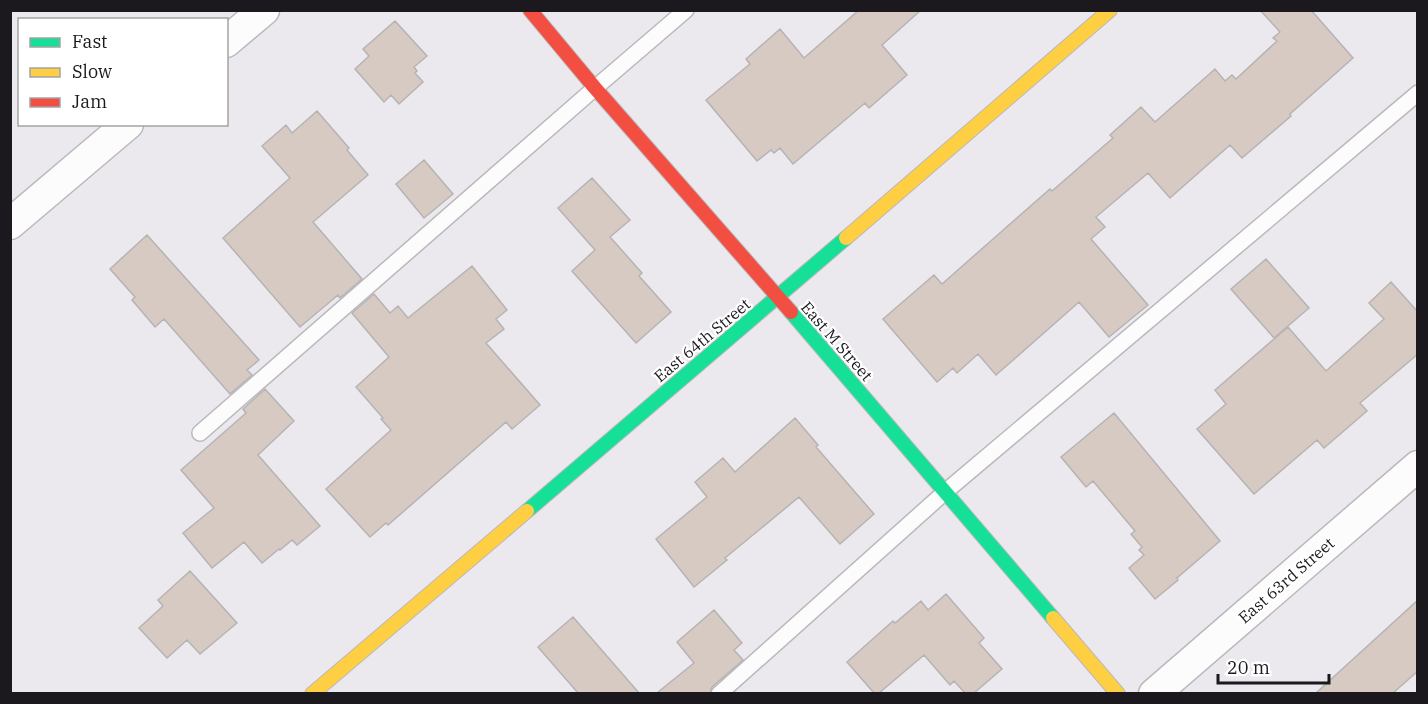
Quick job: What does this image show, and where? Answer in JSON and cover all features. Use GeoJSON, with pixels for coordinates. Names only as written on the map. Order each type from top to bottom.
{"type":"FeatureCollection","features":[{"type":"Feature","properties":{"kind":"street"},"geometry":{"type":"LineString","coordinates":[[228,40],[264,10]]}},
{"type":"Feature","properties":{"kind":"street","name":"East M Street"},"geometry":{"type":"LineString","coordinates":[[530,10],[1118,693]]}},
{"type":"Feature","properties":{"kind":"street","name":"East 64th Street"},"geometry":{"type":"LineString","coordinates":[[312,693],[778,297],[1110,10]]}},
{"type":"Feature","properties":{"kind":"street"},"geometry":{"type":"LineString","coordinates":[[10,224],[126,126]]}},
{"type":"Feature","properties":{"kind":"street","name":"East 63rd Street"},"geometry":{"type":"LineString","coordinates":[[1154,693],[1418,466]]}},
{"type":"Feature","properties":{"kind":"lane"},"geometry":{"type":"LineString","coordinates":[[200,433],[686,10]]}},
{"type":"Feature","properties":{"kind":"lane"},"geometry":{"type":"LineString","coordinates":[[720,693],[945,492],[1418,93]]}},
{"type":"Feature","properties":{"kind":"building"},"geometry":{"type":"Polygon","coordinates":[[[859,10],[921,10],[882,45],[907,75],[869,108],[865,103],[793,164],[780,148],[774,153],[771,150],[757,161],[706,100],[750,64],[746,59],[780,29],[804,58],[859,10]]]}},
{"type":"Feature","properties":{"kind":"building"},"geometry":{"type":"Polygon","coordinates":[[[1260,10],[1311,10],[1353,58],[1242,158],[1230,145],[1170,198],[1148,173],[1096,217],[1105,227],[1091,239],[1148,305],[1109,337],[1079,302],[996,375],[978,354],[957,373],[953,368],[937,382],[883,319],[934,275],[942,284],[1050,189],[1052,191],[1113,138],[1110,135],[1141,107],[1155,122],[1215,69],[1225,81],[1232,75],[1236,79],[1277,41],[1273,38],[1280,32],[1260,10]]]}},
{"type":"Feature","properties":{"kind":"building"},"geometry":{"type":"Polygon","coordinates":[[[395,21],[427,56],[414,67],[417,71],[415,73],[423,82],[399,104],[391,95],[384,102],[355,69],[369,56],[363,49],[395,21]]]}},
{"type":"Feature","properties":{"kind":"building"},"geometry":{"type":"Polygon","coordinates":[[[317,111],[349,148],[347,150],[368,175],[313,222],[362,279],[340,298],[338,295],[300,327],[223,238],[290,178],[262,146],[286,125],[292,133],[317,111]]]}},
{"type":"Feature","properties":{"kind":"building"},"geometry":{"type":"Polygon","coordinates":[[[424,160],[453,194],[424,218],[396,184],[424,160]]]}},
{"type":"Feature","properties":{"kind":"building"},"geometry":{"type":"Polygon","coordinates":[[[592,178],[630,220],[610,237],[642,273],[639,276],[671,312],[636,343],[572,271],[595,250],[558,208],[592,178]]]}},
{"type":"Feature","properties":{"kind":"building"},"geometry":{"type":"Polygon","coordinates":[[[147,235],[259,360],[247,370],[252,375],[230,394],[164,319],[155,327],[132,300],[135,297],[110,269],[147,235]]]}},
{"type":"Feature","properties":{"kind":"building"},"geometry":{"type":"Polygon","coordinates":[[[1266,259],[1309,308],[1274,338],[1231,289],[1266,259]]]}},
{"type":"Feature","properties":{"kind":"building"},"geometry":{"type":"Polygon","coordinates":[[[472,266],[507,310],[496,319],[504,329],[486,343],[540,405],[512,429],[506,422],[388,525],[386,523],[370,537],[326,489],[391,430],[356,387],[389,357],[352,313],[374,294],[390,313],[398,306],[408,318],[472,266]]]}},
{"type":"Feature","properties":{"kind":"building"},"geometry":{"type":"Polygon","coordinates":[[[1391,282],[1418,312],[1418,354],[1360,403],[1367,411],[1324,448],[1317,440],[1254,494],[1197,429],[1226,404],[1215,390],[1288,327],[1326,371],[1384,319],[1369,303],[1391,282]]]}},
{"type":"Feature","properties":{"kind":"building"},"geometry":{"type":"Polygon","coordinates":[[[265,389],[294,421],[258,455],[320,526],[297,545],[292,540],[262,563],[244,542],[212,568],[183,533],[214,508],[181,470],[246,413],[243,409],[265,389]]]}},
{"type":"Feature","properties":{"kind":"building"},"geometry":{"type":"Polygon","coordinates":[[[1114,413],[1220,541],[1155,599],[1129,568],[1144,555],[1139,550],[1142,547],[1131,534],[1135,531],[1093,481],[1086,487],[1061,457],[1114,413]]]}},
{"type":"Feature","properties":{"kind":"building"},"geometry":{"type":"Polygon","coordinates":[[[795,418],[818,445],[816,447],[874,514],[840,544],[799,497],[725,558],[727,560],[694,587],[656,539],[707,497],[695,482],[723,458],[735,472],[795,418]]]}},
{"type":"Feature","properties":{"kind":"building"},"geometry":{"type":"Polygon","coordinates":[[[190,571],[237,623],[200,654],[187,640],[167,658],[139,628],[163,606],[158,600],[190,571]]]}},
{"type":"Feature","properties":{"kind":"building"},"geometry":{"type":"Polygon","coordinates":[[[946,594],[984,638],[979,643],[1002,669],[974,693],[965,693],[954,681],[950,685],[924,655],[879,693],[874,693],[847,662],[893,621],[895,623],[921,601],[928,610],[946,594]]]}},
{"type":"Feature","properties":{"kind":"building"},"geometry":{"type":"Polygon","coordinates":[[[1418,600],[1418,671],[1393,693],[1316,693],[1418,600]]]}},
{"type":"Feature","properties":{"kind":"building"},"geometry":{"type":"Polygon","coordinates":[[[714,610],[742,643],[734,650],[743,660],[712,687],[710,693],[657,693],[694,663],[677,642],[714,610]]]}},
{"type":"Feature","properties":{"kind":"building"},"geometry":{"type":"Polygon","coordinates":[[[573,617],[639,693],[578,693],[538,647],[573,617]]]}},
{"type":"Feature","properties":{"kind":"traffic: fast"},"geometry":{"type":"LineString","coordinates":[[527,511],[846,238]]}},
{"type":"Feature","properties":{"kind":"traffic: fast"},"geometry":{"type":"LineString","coordinates":[[791,312],[1053,618]]}},
{"type":"Feature","properties":{"kind":"traffic: slow"},"geometry":{"type":"LineString","coordinates":[[846,238],[1110,10]]}},
{"type":"Feature","properties":{"kind":"traffic: slow"},"geometry":{"type":"LineString","coordinates":[[312,694],[527,511]]}},
{"type":"Feature","properties":{"kind":"traffic: slow"},"geometry":{"type":"LineString","coordinates":[[1053,618],[1118,694]]}},
{"type":"Feature","properties":{"kind":"traffic: jam"},"geometry":{"type":"LineString","coordinates":[[530,10],[595,88],[791,312]]}}]}
